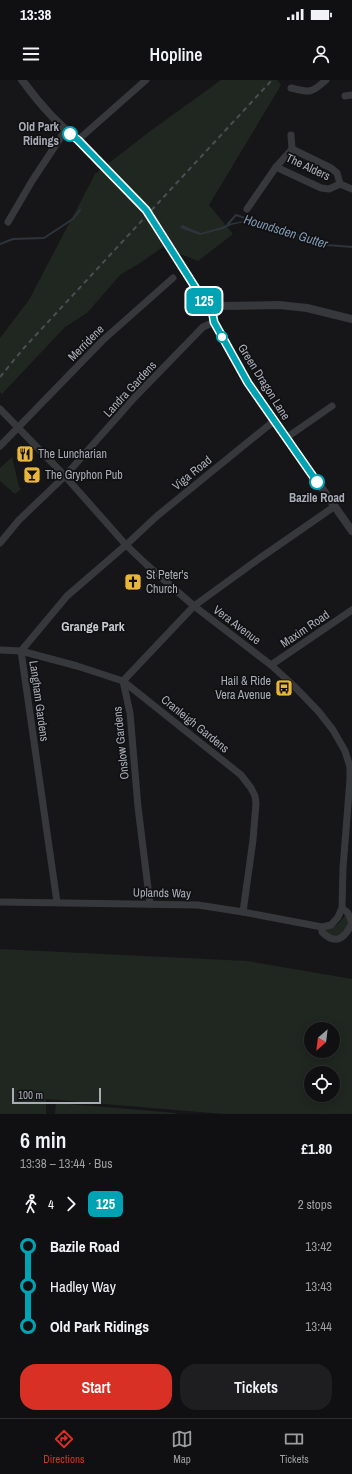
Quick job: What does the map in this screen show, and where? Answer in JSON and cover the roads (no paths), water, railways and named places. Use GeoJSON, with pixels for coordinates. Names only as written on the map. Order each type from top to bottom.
{"type":"FeatureCollection","features":[{"type":"Feature","properties":{"kind":"street","name":"Green Dragon Lane"},"geometry":{"type":"LineString","coordinates":[[22,80],[66,131],[78,140],[146,210],[202,298],[212,310],[214,322],[248,383],[352,530]]}},
{"type":"Feature","properties":{"kind":"street"},"geometry":{"type":"LineString","coordinates":[[78,140],[126,96],[146,80]]}},
{"type":"Feature","properties":{"kind":"street"},"geometry":{"type":"LineString","coordinates":[[291,88],[311,92],[326,80]]}},
{"type":"Feature","properties":{"kind":"street"},"geometry":{"type":"LineString","coordinates":[[8,222],[32,181],[66,131]]}},
{"type":"Feature","properties":{"kind":"street"},"geometry":{"type":"LineString","coordinates":[[291,135],[292,149]]}},
{"type":"Feature","properties":{"kind":"street","name":"The Alders"},"geometry":{"type":"LineString","coordinates":[[340,184],[329,189],[321,188],[276,167],[292,149],[331,168],[337,173],[340,184],[352,190]]}},
{"type":"Feature","properties":{"kind":"street"},"geometry":{"type":"LineString","coordinates":[[247,210],[276,167]]}},
{"type":"Feature","properties":{"kind":"street","name":"Merridene"},"geometry":{"type":"LineString","coordinates":[[0,446],[103,340],[174,278]]}},
{"type":"Feature","properties":{"kind":"street"},"geometry":{"type":"LineString","coordinates":[[212,310],[219,306],[279,305],[307,308],[352,319]]}},
{"type":"Feature","properties":{"kind":"street","name":"Landra Gardens"},"geometry":{"type":"LineString","coordinates":[[0,543],[19,520],[65,476],[135,398],[203,327],[214,322]]}},
{"type":"Feature","properties":{"kind":"street"},"geometry":{"type":"LineString","coordinates":[[286,438],[332,406]]}},
{"type":"Feature","properties":{"kind":"street","name":"Vera Avenue"},"geometry":{"type":"LineString","coordinates":[[0,409],[65,476],[126,545],[194,606],[271,665],[296,687],[319,712],[332,730],[345,751],[351,767],[343,868],[342,908]]}},
{"type":"Feature","properties":{"kind":"street","name":"Viga Road"},"geometry":{"type":"LineString","coordinates":[[126,545],[157,516],[274,421]]}},
{"type":"Feature","properties":{"kind":"street"},"geometry":{"type":"LineString","coordinates":[[123,681],[194,606],[334,506]]}},
{"type":"Feature","properties":{"kind":"street","name":"Langham Gardens"},"geometry":{"type":"LineString","coordinates":[[57,902],[21,651],[67,596],[126,545]]}},
{"type":"Feature","properties":{"kind":"street","name":"Maxim Road"},"geometry":{"type":"LineString","coordinates":[[271,665],[352,610]]}},
{"type":"Feature","properties":{"kind":"street","name":"Cranleigh Gardens"},"geometry":{"type":"LineString","coordinates":[[0,650],[21,651],[77,666],[123,681],[240,775],[251,788],[255,796],[256,803],[253,840],[243,912]]}},
{"type":"Feature","properties":{"kind":"street","name":"Onslow Gardens"},"geometry":{"type":"LineString","coordinates":[[123,681],[130,713],[138,807],[150,904]]}},
{"type":"Feature","properties":{"kind":"street","name":"Uplands Way"},"geometry":{"type":"LineString","coordinates":[[0,902],[198,905],[322,927]]}},
{"type":"Feature","properties":{"kind":"street"},"geometry":{"type":"LineString","coordinates":[[342,908],[348,913],[352,923],[347,933],[340,939],[333,939],[326,936],[322,932],[322,927],[331,925],[338,917],[342,908]]}},
{"type":"Feature","properties":{"kind":"waterway","name":"Houndsden Gutter"},"geometry":{"type":"LineString","coordinates":[[0,244],[13,239],[44,238],[73,219],[80,210]]}},
{"type":"Feature","properties":{"kind":"waterway","name":"Houndsden Gutter"},"geometry":{"type":"LineString","coordinates":[[228,224],[236,215],[319,242]]}},
{"type":"Feature","properties":{"kind":"railway"},"geometry":{"type":"LineString","coordinates":[[0,377],[23,349],[272,80]]}},
{"type":"Feature","properties":{"kind":"place","name":"Old Park Ridings"},"geometry":{"type":"Point","coordinates":[70,134]}},
{"type":"Feature","properties":{"kind":"place","name":"The Luncharian"},"geometry":{"type":"Point","coordinates":[25,454]}},
{"type":"Feature","properties":{"kind":"place","name":"The Gryphon Pub"},"geometry":{"type":"Point","coordinates":[32,475]}},
{"type":"Feature","properties":{"kind":"place","name":"Bazile Road"},"geometry":{"type":"Point","coordinates":[317,482]}},
{"type":"Feature","properties":{"kind":"place","name":"St Peter's Church"},"geometry":{"type":"Point","coordinates":[133,582]}},
{"type":"Feature","properties":{"kind":"place","name":"Hail & Ride Vera Avenue"},"geometry":{"type":"Point","coordinates":[284,688]}},
{"type":"Feature","properties":{"kind":"district","name":"Grange Park"},"geometry":{"type":"Point","coordinates":[93,626]}}]}
